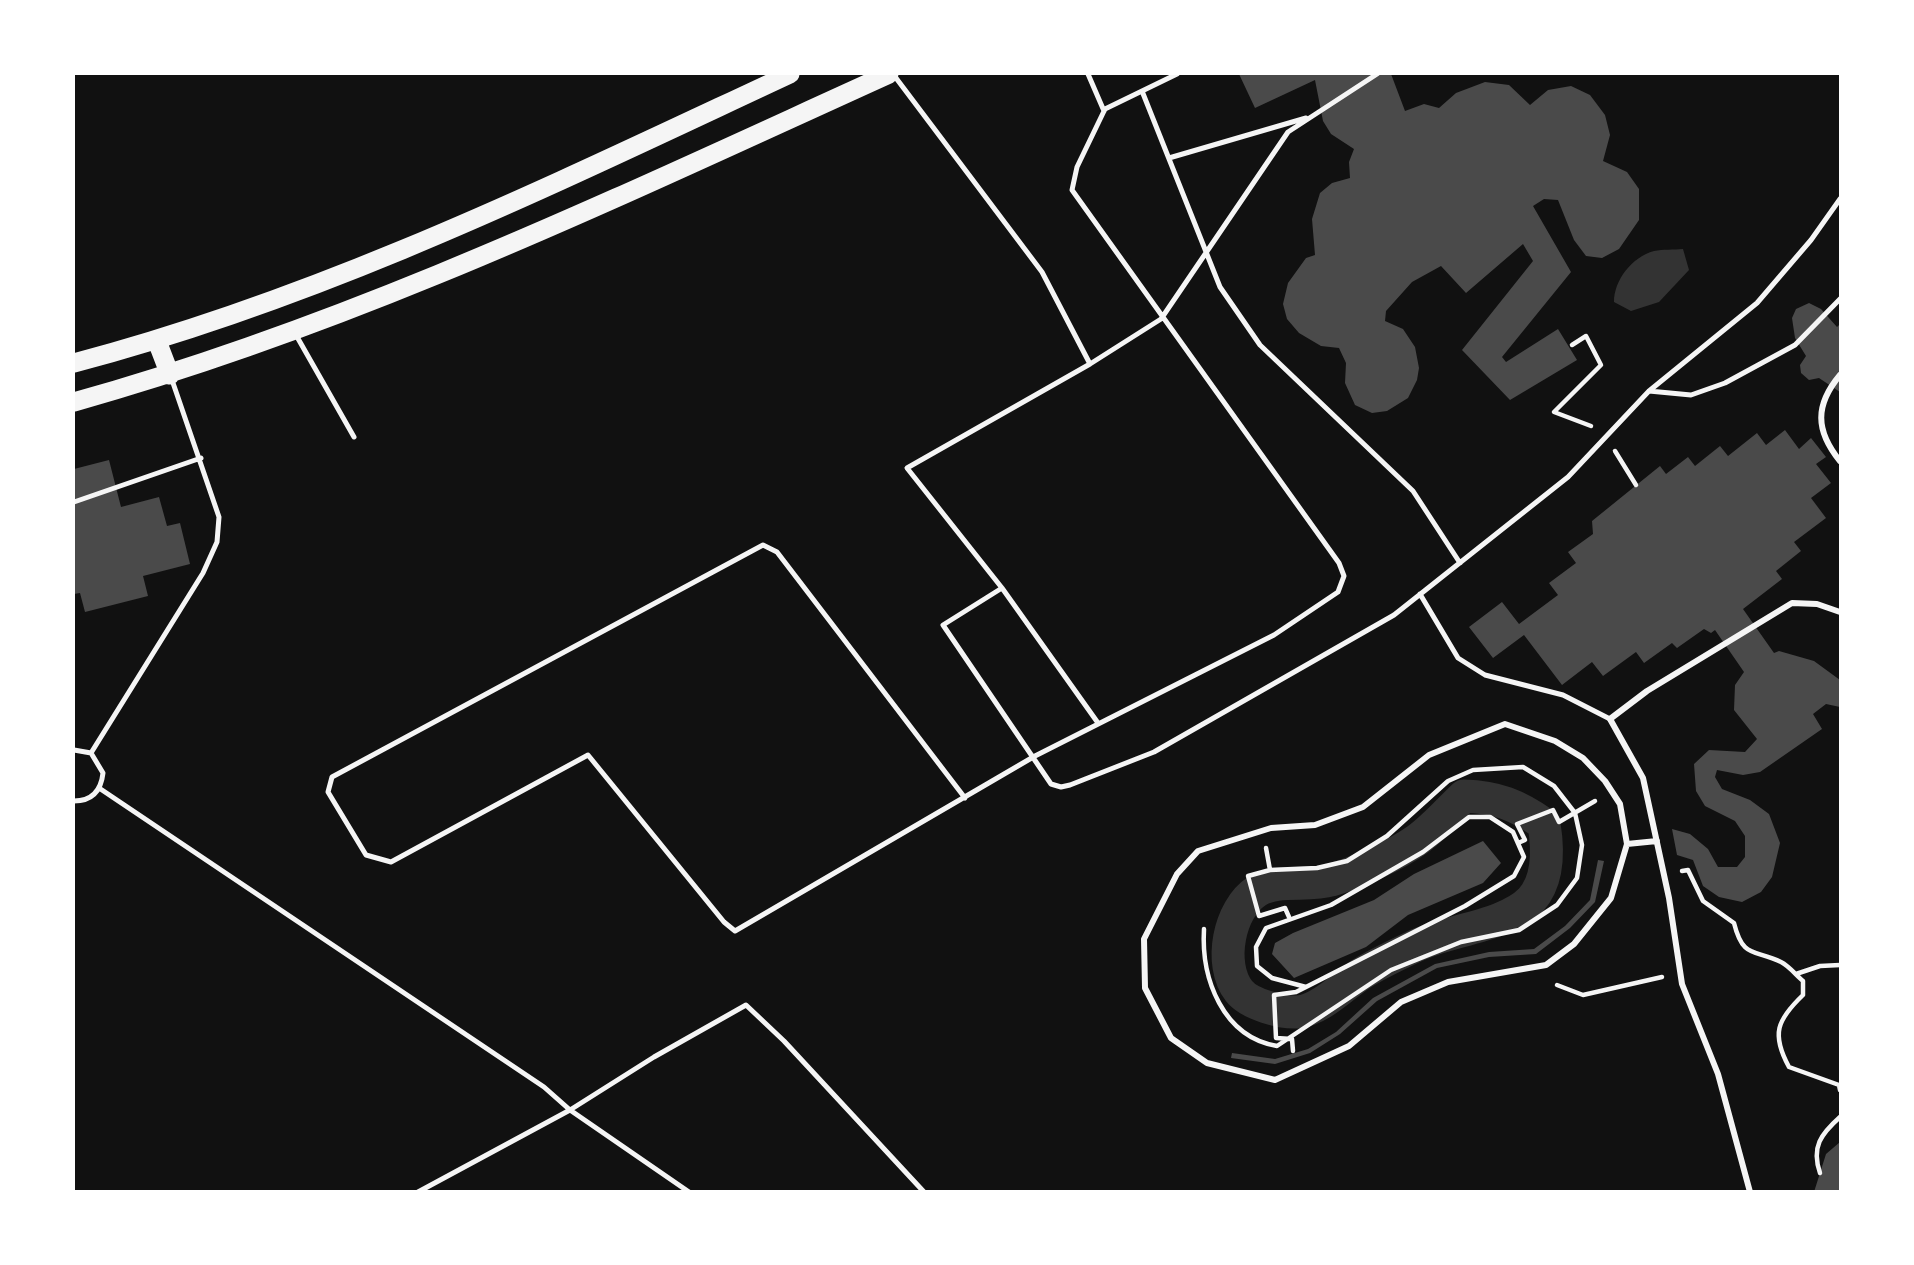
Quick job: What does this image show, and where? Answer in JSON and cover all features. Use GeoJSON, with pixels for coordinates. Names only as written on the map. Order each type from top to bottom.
{"type":"FeatureCollection","features":[{"type":"Feature","properties":{"kind":"highway"},"geometry":{"type":"LineString","coordinates":[[74,363],[157,341],[276,301],[410,249],[790,74]]}},
{"type":"Feature","properties":{"kind":"highway"},"geometry":{"type":"LineString","coordinates":[[74,402],[170,375],[295,332],[438,275],[891,74]]}},
{"type":"Feature","properties":{"kind":"highway"},"geometry":{"type":"LineString","coordinates":[[157,341],[170,375]]}},
{"type":"Feature","properties":{"kind":"street"},"geometry":{"type":"LineString","coordinates":[[1840,375],[1824,394],[1820,424],[1831,450],[1840,461]]}},
{"type":"Feature","properties":{"kind":"street"},"geometry":{"type":"LineString","coordinates":[[1750,1192],[1718,1074],[1680,974],[1664,875],[1643,778],[1610,719],[1647,691],[1791,603],[1816,604],[1840,612]]}},
{"type":"Feature","properties":{"kind":"street"},"geometry":{"type":"LineString","coordinates":[[1505,724],[1555,741],[1583,758],[1620,804],[1627,844],[1611,898],[1574,944],[1546,965],[1448,982],[1436,987],[1401,1002],[1349,1046],[1275,1080],[1207,1063],[1171,1038],[1145,988],[1144,939],[1177,874],[1198,851],[1264,830],[1315,825],[1363,807],[1429,755],[1505,724]]}},
{"type":"Feature","properties":{"kind":"street"},"geometry":{"type":"LineString","coordinates":[[1627,844],[1657,841]]}},
{"type":"Feature","properties":{"kind":"lane"},"geometry":{"type":"LineString","coordinates":[[891,74],[1042,272],[1090,364]]}},
{"type":"Feature","properties":{"kind":"lane"},"geometry":{"type":"LineString","coordinates":[[1088,74],[1104,111]]}},
{"type":"Feature","properties":{"kind":"lane"},"geometry":{"type":"LineString","coordinates":[[965,798],[777,552],[763,545],[332,778],[328,792],[366,855],[391,862],[588,755],[724,922],[735,931],[965,798],[1035,756],[1274,635],[1338,592],[1344,576],[1339,563],[1161,319],[1072,190],[1077,167],[1104,111],[1177,74]]}},
{"type":"Feature","properties":{"kind":"lane"},"geometry":{"type":"LineString","coordinates":[[1098,723],[1002,588],[906,468],[1090,364],[1161,319],[1288,132],[1377,74]]}},
{"type":"Feature","properties":{"kind":"lane"},"geometry":{"type":"LineString","coordinates":[[1142,92],[1220,288],[1260,345],[1413,491],[1460,563]]}},
{"type":"Feature","properties":{"kind":"lane"},"geometry":{"type":"LineString","coordinates":[[1169,158],[1312,116]]}},
{"type":"Feature","properties":{"kind":"lane"},"geometry":{"type":"LineString","coordinates":[[1002,588],[943,625],[1035,756],[1051,784],[1061,788],[1154,751],[1394,615],[1568,477],[1649,391],[1756,303],[1811,240],[1840,199]]}},
{"type":"Feature","properties":{"kind":"lane"},"geometry":{"type":"LineString","coordinates":[[1649,391],[1691,394],[1726,383],[1795,345],[1840,299]]}},
{"type":"Feature","properties":{"kind":"lane"},"geometry":{"type":"LineString","coordinates":[[295,332],[354,437]]}},
{"type":"Feature","properties":{"kind":"lane"},"geometry":{"type":"LineString","coordinates":[[91,753],[213,555],[220,529],[219,517],[201,458],[170,375]]}},
{"type":"Feature","properties":{"kind":"lane"},"geometry":{"type":"LineString","coordinates":[[74,502],[201,458]]}},
{"type":"Feature","properties":{"kind":"lane"},"geometry":{"type":"LineString","coordinates":[[1420,594],[1458,658],[1485,675],[1563,695],[1610,719]]}},
{"type":"Feature","properties":{"kind":"lane"},"geometry":{"type":"LineString","coordinates":[[74,750],[91,753],[103,773],[99,788],[87,800],[74,801]]}},
{"type":"Feature","properties":{"kind":"lane"},"geometry":{"type":"LineString","coordinates":[[99,788],[544,1087],[570,1110],[689,1192]]}},
{"type":"Feature","properties":{"kind":"lane"},"geometry":{"type":"LineString","coordinates":[[418,1192],[570,1110],[654,1057],[746,1005],[784,1041],[923,1192]]}},
{"type":"Feature","properties":{"kind":"path"},"geometry":{"type":"LineString","coordinates":[[1572,345],[1586,336],[1601,365],[1554,412],[1603,431]]}},
{"type":"Feature","properties":{"kind":"path"},"geometry":{"type":"LineString","coordinates":[[1609,442],[1636,485]]}},
{"type":"Feature","properties":{"kind":"path"},"geometry":{"type":"LineString","coordinates":[[1204,929],[1203,952],[1210,983],[1221,1008],[1242,1033],[1261,1043],[1278,1046],[1391,970],[1461,942],[1519,930],[1557,905],[1577,878],[1582,845],[1575,813],[1554,786],[1523,767],[1473,769],[1448,781],[1387,836],[1348,861],[1317,868],[1270,870],[1248,876],[1259,916],[1285,908],[1289,917]]}},
{"type":"Feature","properties":{"kind":"path"},"geometry":{"type":"LineString","coordinates":[[1518,843],[1525,840],[1517,824],[1553,810],[1559,822],[1611,791]]}},
{"type":"Feature","properties":{"kind":"path"},"geometry":{"type":"LineString","coordinates":[[1276,1038],[1274,995],[1296,992],[1306,987],[1465,906],[1514,876],[1524,856],[1513,832],[1490,817],[1469,817],[1423,852],[1331,905],[1289,917],[1266,928],[1256,947],[1257,965],[1272,978],[1306,987]]}},
{"type":"Feature","properties":{"kind":"path"},"geometry":{"type":"LineString","coordinates":[[1264,830],[1270,870]]}},
{"type":"Feature","properties":{"kind":"path"},"geometry":{"type":"LineString","coordinates":[[1664,875],[1688,870],[1703,901],[1734,923],[1739,943],[1753,954],[1783,963],[1802,981],[1803,995],[1783,1014],[1778,1046],[1789,1067],[1839,1085],[1840,1090]]}},
{"type":"Feature","properties":{"kind":"path"},"geometry":{"type":"LineString","coordinates":[[1796,975],[1821,966],[1840,965]]}},
{"type":"Feature","properties":{"kind":"path"},"geometry":{"type":"LineString","coordinates":[[1557,985],[1583,995],[1680,974]]}},
{"type":"Feature","properties":{"kind":"path"},"geometry":{"type":"LineString","coordinates":[[1820,1173],[1816,1161],[1816,1147],[1822,1133],[1840,1117]]}},
{"type":"Feature","properties":{"kind":"shaded area"},"geometry":{"type":"Polygon","coordinates":[[[1683,249],[1689,270],[1659,302],[1631,311],[1614,302],[1621,278],[1638,258],[1654,251],[1683,249]]]}},
{"type":"Feature","properties":{"kind":"building"},"geometry":{"type":"Polygon","coordinates":[[[1239,74],[1391,74],[1405,111],[1424,104],[1439,108],[1456,93],[1485,82],[1509,85],[1530,105],[1548,90],[1571,86],[1590,95],[1605,115],[1610,135],[1603,161],[1627,172],[1639,189],[1639,220],[1619,249],[1602,258],[1586,256],[1574,240],[1558,200],[1544,199],[1533,206],[1571,272],[1502,357],[1506,362],[1558,329],[1577,360],[1510,400],[1462,350],[1533,261],[1523,244],[1466,293],[1441,266],[1412,282],[1386,311],[1385,321],[1403,329],[1415,347],[1419,368],[1417,380],[1408,398],[1387,411],[1372,413],[1355,405],[1345,383],[1346,363],[1339,348],[1321,346],[1299,333],[1287,319],[1283,304],[1288,283],[1306,258],[1315,255],[1312,219],[1320,193],[1332,183],[1350,178],[1349,162],[1354,149],[1331,134],[1323,121],[1315,80],[1255,108],[1239,74]]]}},
{"type":"Feature","properties":{"kind":"building"},"geometry":{"type":"Polygon","coordinates":[[[1809,303],[1821,309],[1837,327],[1840,324],[1840,392],[1819,378],[1809,380],[1801,373],[1800,365],[1806,356],[1795,338],[1792,318],[1796,309],[1809,303]]]}},
{"type":"Feature","properties":{"kind":"building"},"geometry":{"type":"Polygon","coordinates":[[[1785,430],[1799,449],[1811,438],[1826,457],[1816,464],[1831,483],[1811,498],[1826,518],[1794,542],[1801,551],[1776,571],[1782,579],[1743,609],[1774,653],[1779,651],[1814,661],[1840,680],[1840,707],[1826,704],[1813,714],[1822,729],[1760,772],[1743,775],[1717,770],[1715,777],[1722,789],[1750,800],[1769,814],[1780,843],[1772,877],[1761,892],[1742,902],[1719,897],[1703,886],[1693,860],[1677,855],[1672,829],[1690,834],[1708,849],[1718,867],[1737,867],[1745,857],[1745,836],[1735,821],[1705,806],[1696,791],[1694,764],[1709,750],[1745,752],[1757,739],[1734,710],[1735,685],[1744,672],[1715,630],[1711,633],[1704,629],[1677,648],[1672,643],[1644,663],[1636,652],[1603,676],[1592,662],[1562,685],[1524,635],[1493,658],[1469,627],[1502,602],[1519,624],[1558,595],[1549,583],[1576,563],[1568,552],[1593,534],[1592,521],[1660,466],[1666,474],[1688,457],[1695,466],[1720,446],[1728,456],[1757,433],[1766,445],[1785,430]]]}},
{"type":"Feature","properties":{"kind":"building"},"geometry":{"type":"Polygon","coordinates":[[[109,460],[121,507],[159,497],[167,526],[180,523],[190,564],[143,576],[148,596],[85,612],[80,593],[74,594],[74,469],[109,460]]]}},
{"type":"Feature","properties":{"kind":"building"},"geometry":{"type":"Polygon","coordinates":[[[1483,841],[1501,863],[1483,883],[1408,915],[1366,947],[1294,978],[1272,954],[1275,943],[1293,933],[1374,900],[1414,874],[1483,841]]]}},
{"type":"Feature","properties":{"kind":"building"},"geometry":{"type":"Polygon","coordinates":[[[1598,860],[1604,861],[1595,902],[1570,928],[1536,954],[1489,957],[1437,968],[1377,1001],[1340,1034],[1310,1053],[1275,1064],[1231,1058],[1232,1053],[1275,1059],[1308,1049],[1336,1032],[1373,998],[1435,964],[1489,952],[1534,949],[1565,926],[1590,900],[1598,860]]]}},
{"type":"Feature","properties":{"kind":"building"},"geometry":{"type":"Polygon","coordinates":[[[1840,1142],[1840,1192],[1814,1192],[1826,1154],[1840,1142]]]}},
{"type":"Feature","properties":{"kind":"waterway"},"geometry":{"type":"LineString","coordinates":[[1464,796],[1506,803],[1544,824],[1544,873],[1531,900],[1506,916],[1426,941],[1393,956],[1361,974],[1315,1007],[1306,1010],[1291,1012],[1274,1009],[1250,1000],[1239,991],[1229,967],[1228,952],[1233,923],[1247,899],[1265,887],[1322,882],[1375,863],[1417,840],[1464,796]]}}]}
